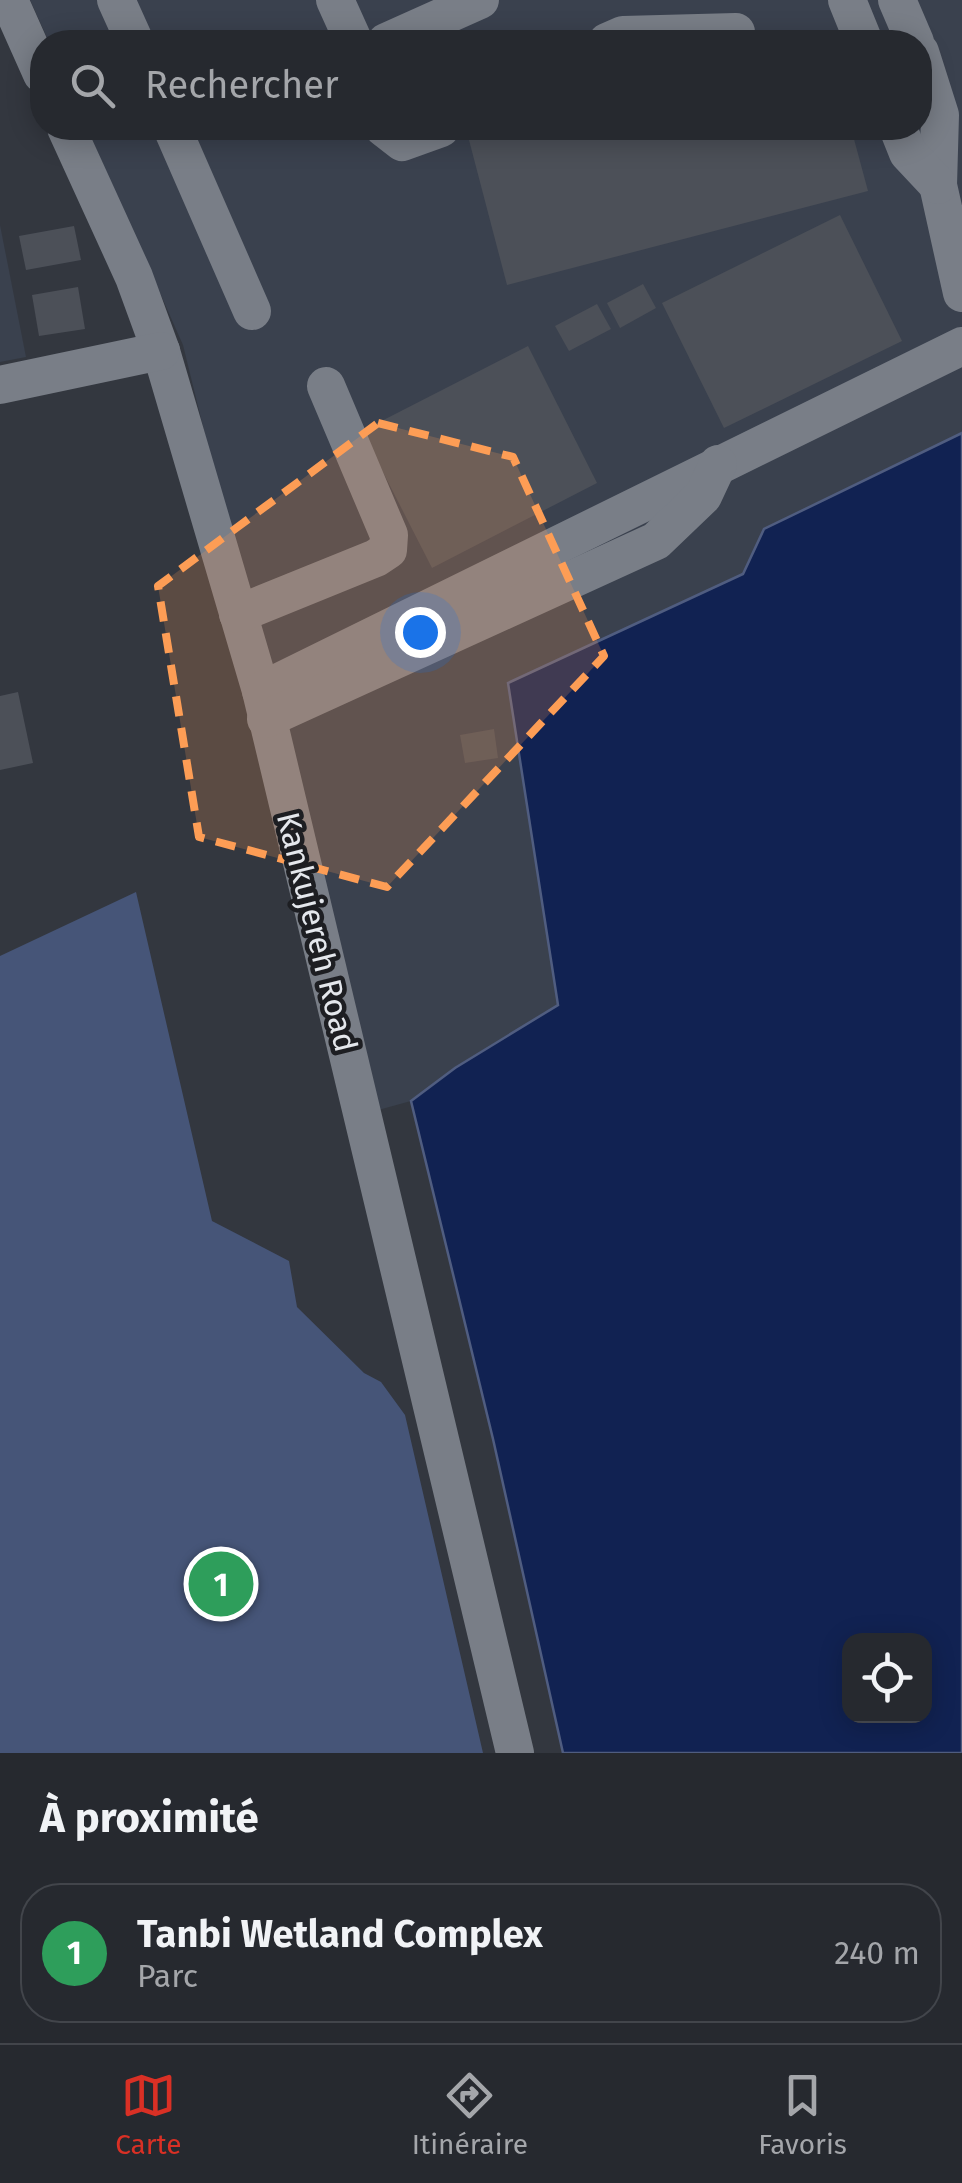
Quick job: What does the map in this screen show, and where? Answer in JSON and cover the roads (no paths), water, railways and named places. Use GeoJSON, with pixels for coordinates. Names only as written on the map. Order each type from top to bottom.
{"type":"FeatureCollection","features":[{"type":"Feature","properties":{"kind":"street"},"geometry":{"type":"LineString","coordinates":[[9,0],[30,47]]}},
{"type":"Feature","properties":{"kind":"street"},"geometry":{"type":"LineString","coordinates":[[116,0],[129,30]]}},
{"type":"Feature","properties":{"kind":"street"},"geometry":{"type":"LineString","coordinates":[[335,0],[349,30]]}},
{"type":"Feature","properties":{"kind":"street"},"geometry":{"type":"LineString","coordinates":[[413,30],[480,0]]}},
{"type":"Feature","properties":{"kind":"street"},"geometry":{"type":"LineString","coordinates":[[847,0],[859,30]]}},
{"type":"Feature","properties":{"kind":"street"},"geometry":{"type":"LineString","coordinates":[[897,0],[910,30]]}},
{"type":"Feature","properties":{"kind":"street"},"geometry":{"type":"LineString","coordinates":[[932,89],[940,114],[938,185],[962,293]]}},
{"type":"Feature","properties":{"kind":"street","name":"Kankujereh Road"},"geometry":{"type":"LineString","coordinates":[[71,140],[134,277],[238,614],[370,1144],[515,1753]]}},
{"type":"Feature","properties":{"kind":"street"},"geometry":{"type":"LineString","coordinates":[[177,140],[252,311]]}},
{"type":"Feature","properties":{"kind":"street"},"geometry":{"type":"LineString","coordinates":[[903,140],[908,153],[938,185]]}},
{"type":"Feature","properties":{"kind":"street"},"geometry":{"type":"LineString","coordinates":[[263,705],[718,464],[962,346]]}},
{"type":"Feature","properties":{"kind":"street"},"geometry":{"type":"LineString","coordinates":[[0,386],[160,352]]}},
{"type":"Feature","properties":{"kind":"street"},"geometry":{"type":"LineString","coordinates":[[238,614],[388,550],[389,535],[326,386]]}},
{"type":"Feature","properties":{"kind":"place","name":"Tanbi Wetland Complex"},"geometry":{"type":"Point","coordinates":[221,1584]}}]}
